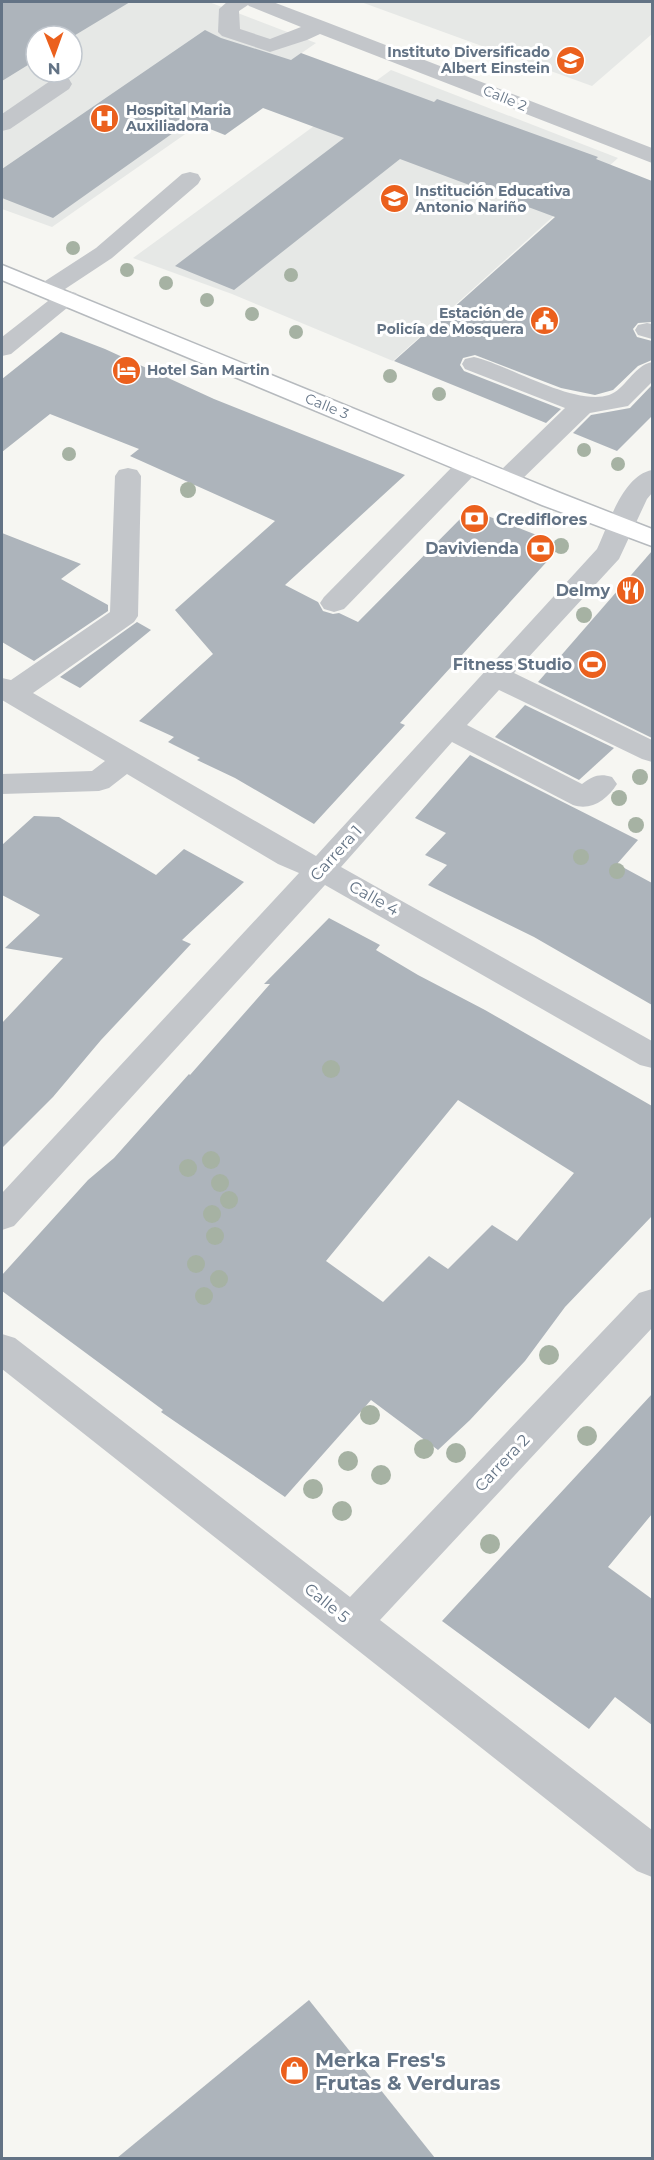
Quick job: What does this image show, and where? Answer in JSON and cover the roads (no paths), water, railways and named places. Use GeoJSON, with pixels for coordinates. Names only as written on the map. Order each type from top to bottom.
{"type":"FeatureCollection","features":[{"type":"Feature","properties":{"kind":"main road","name":"Calle 3"},"geometry":{"type":"LineString","coordinates":[[2,272],[652,538]]}},
{"type":"Feature","properties":{"kind":"street"},"geometry":{"type":"LineString","coordinates":[[240,2],[229,9],[229,32],[270,46],[300,36],[319,26]]}},
{"type":"Feature","properties":{"kind":"street","name":"Calle 2"},"geometry":{"type":"LineString","coordinates":[[256,2],[652,156]]}},
{"type":"Feature","properties":{"kind":"street"},"geometry":{"type":"LineString","coordinates":[[2,123],[61,84]]}},
{"type":"Feature","properties":{"kind":"street"},"geometry":{"type":"LineString","coordinates":[[2,349],[57,294],[190,179]]}},
{"type":"Feature","properties":{"kind":"street"},"geometry":{"type":"LineString","coordinates":[[474,364],[582,406],[619,401],[652,369]]}},
{"type":"Feature","properties":{"kind":"street"},"geometry":{"type":"LineString","coordinates":[[507,479],[582,406]]}},
{"type":"Feature","properties":{"kind":"street"},"geometry":{"type":"LineString","coordinates":[[334,603],[471,464]]}},
{"type":"Feature","properties":{"kind":"street"},"geometry":{"type":"LineString","coordinates":[[6,690],[38,677],[124,616],[128,476]]}},
{"type":"Feature","properties":{"kind":"street","name":"Carrera 1"},"geometry":{"type":"LineString","coordinates":[[2,1216],[609,553],[635,496],[652,478]]}},
{"type":"Feature","properties":{"kind":"street"},"geometry":{"type":"LineString","coordinates":[[495,676],[652,752]]}},
{"type":"Feature","properties":{"kind":"street","name":"Calle 4"},"geometry":{"type":"LineString","coordinates":[[6,690],[289,856],[346,882],[652,1056]]}},
{"type":"Feature","properties":{"kind":"street"},"geometry":{"type":"LineString","coordinates":[[448,728],[485,744],[584,798],[602,784]]}},
{"type":"Feature","properties":{"kind":"street"},"geometry":{"type":"LineString","coordinates":[[2,784],[99,781],[127,759]]}},
{"type":"Feature","properties":{"kind":"street","name":"Carrera 2"},"geometry":{"type":"LineString","coordinates":[[352,1623],[652,1304]]}},
{"type":"Feature","properties":{"kind":"street","name":"Calle 5"},"geometry":{"type":"LineString","coordinates":[[2,1348],[652,1856]]}},
{"type":"Feature","properties":{"kind":"place","name":"Instituto Diversificado Albert Einstein"},"geometry":{"type":"Point","coordinates":[571,60]}},
{"type":"Feature","properties":{"kind":"place","name":"Hospital Maria Auxiliadora"},"geometry":{"type":"Point","coordinates":[105,118]}},
{"type":"Feature","properties":{"kind":"place","name":"Institución Educativa Antonio Nariño"},"geometry":{"type":"Point","coordinates":[394,199]}},
{"type":"Feature","properties":{"kind":"place","name":"Estación de Policía de Mosquera"},"geometry":{"type":"Point","coordinates":[545,321]}},
{"type":"Feature","properties":{"kind":"place","name":"Hotel San Martin"},"geometry":{"type":"Point","coordinates":[126,370]}},
{"type":"Feature","properties":{"kind":"place","name":"Crediflores"},"geometry":{"type":"Point","coordinates":[475,519]}},
{"type":"Feature","properties":{"kind":"place","name":"Davivienda"},"geometry":{"type":"Point","coordinates":[540,548]}},
{"type":"Feature","properties":{"kind":"place","name":"Delmy"},"geometry":{"type":"Point","coordinates":[631,590]}},
{"type":"Feature","properties":{"kind":"place","name":"Fitness Studio"},"geometry":{"type":"Point","coordinates":[593,664]}},
{"type":"Feature","properties":{"kind":"place","name":"Merka Fres's Frutas & Verduras"},"geometry":{"type":"Point","coordinates":[294,2071]}}]}
